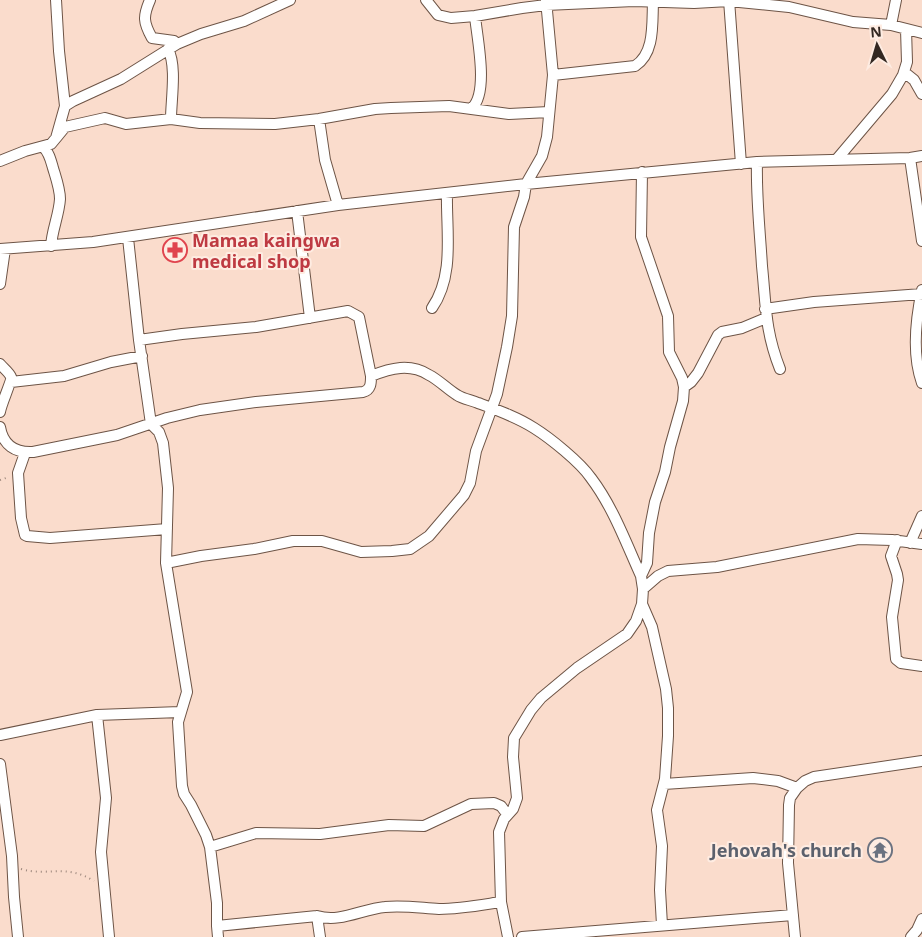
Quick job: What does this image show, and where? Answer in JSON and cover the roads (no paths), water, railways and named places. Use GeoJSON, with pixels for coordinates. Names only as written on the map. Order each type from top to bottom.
{"type":"FeatureCollection","features":[{"type":"Feature","properties":{"kind":"street"},"geometry":{"type":"LineString","coordinates":[[56,0],[58,51],[65,106],[56,138]]}},
{"type":"Feature","properties":{"kind":"street"},"geometry":{"type":"LineString","coordinates":[[150,0],[144,19],[145,26],[152,38],[174,41],[171,54],[171,119]]}},
{"type":"Feature","properties":{"kind":"street"},"geometry":{"type":"LineString","coordinates":[[65,106],[121,79],[173,46],[193,37],[244,21],[278,2],[290,0]]}},
{"type":"Feature","properties":{"kind":"street"},"geometry":{"type":"LineString","coordinates":[[426,0],[438,15],[451,18],[475,16],[546,3],[729,0],[778,5],[853,22],[891,25],[922,34]]}},
{"type":"Feature","properties":{"kind":"street"},"geometry":{"type":"LineString","coordinates":[[729,0],[741,164]]}},
{"type":"Feature","properties":{"kind":"street"},"geometry":{"type":"LineString","coordinates":[[891,25],[896,0]]}},
{"type":"Feature","properties":{"kind":"street"},"geometry":{"type":"LineString","coordinates":[[553,75],[635,66],[643,61],[648,51],[653,2]]}},
{"type":"Feature","properties":{"kind":"street"},"geometry":{"type":"LineString","coordinates":[[166,563],[293,542],[322,541],[361,552],[392,552],[414,548],[429,536],[467,491],[476,451],[497,394],[508,347],[512,316],[513,232],[526,184],[542,156],[547,137],[553,75],[546,3]]}},
{"type":"Feature","properties":{"kind":"street"},"geometry":{"type":"LineString","coordinates":[[472,108],[477,101],[481,76],[475,16]]}},
{"type":"Feature","properties":{"kind":"street"},"geometry":{"type":"LineString","coordinates":[[837,160],[892,94],[904,72],[907,46],[906,29]]}},
{"type":"Feature","properties":{"kind":"street"},"geometry":{"type":"LineString","coordinates":[[904,72],[914,80],[922,94]]}},
{"type":"Feature","properties":{"kind":"street"},"geometry":{"type":"LineString","coordinates":[[0,160],[51,144],[65,127],[97,119],[111,119],[126,124],[171,119],[200,122],[275,124],[375,109],[449,106],[509,114],[549,112]]}},
{"type":"Feature","properties":{"kind":"street"},"geometry":{"type":"LineString","coordinates":[[318,119],[325,160],[338,205]]}},
{"type":"Feature","properties":{"kind":"street"},"geometry":{"type":"LineString","coordinates":[[43,147],[52,164],[60,200],[52,233],[51,246]]}},
{"type":"Feature","properties":{"kind":"street"},"geometry":{"type":"LineString","coordinates":[[0,284],[2,249],[128,238],[234,219],[338,205],[642,172],[757,162],[910,158],[922,156]]}},
{"type":"Feature","properties":{"kind":"street"},"geometry":{"type":"LineString","coordinates":[[910,158],[922,241]]}},
{"type":"Feature","properties":{"kind":"street"},"geometry":{"type":"LineString","coordinates":[[757,162],[757,202],[765,313],[771,343],[780,369]]}},
{"type":"Feature","properties":{"kind":"street"},"geometry":{"type":"LineString","coordinates":[[641,576],[647,562],[649,533],[655,502],[681,410],[684,387],[680,373],[670,357],[668,316],[641,237],[642,172]]}},
{"type":"Feature","properties":{"kind":"street"},"geometry":{"type":"LineString","coordinates":[[432,308],[442,289],[447,268],[447,193]]}},
{"type":"Feature","properties":{"kind":"street"},"geometry":{"type":"LineString","coordinates":[[297,211],[310,318]]}},
{"type":"Feature","properties":{"kind":"street"},"geometry":{"type":"LineString","coordinates":[[128,238],[139,340],[151,424],[162,438],[168,488],[166,563],[188,692],[178,722],[182,786],[184,794],[206,835],[210,847],[217,903],[217,932],[317,916],[338,918],[367,909],[403,906],[440,909],[501,902]]}},
{"type":"Feature","properties":{"kind":"street"},"geometry":{"type":"LineString","coordinates":[[684,387],[698,373],[718,335],[722,332],[742,328],[765,313],[814,302],[922,292],[917,321],[916,349],[922,383]]}},
{"type":"Feature","properties":{"kind":"street"},"geometry":{"type":"LineString","coordinates":[[0,427],[6,443],[25,453],[117,435],[200,410],[363,392],[369,389],[370,386],[371,376],[359,317],[348,311],[256,327],[139,340]]}},
{"type":"Feature","properties":{"kind":"street"},"geometry":{"type":"LineString","coordinates":[[11,382],[64,376],[112,362],[142,356]]}},
{"type":"Feature","properties":{"kind":"street"},"geometry":{"type":"LineString","coordinates":[[0,364],[10,374],[11,382],[3,399],[0,412]]}},
{"type":"Feature","properties":{"kind":"street"},"geometry":{"type":"LineString","coordinates":[[371,376],[389,369],[402,367],[415,369],[429,374],[458,396],[491,408],[534,428],[590,475],[617,522],[641,576],[643,589],[642,604],[636,621],[627,634],[571,673],[541,698],[528,715],[514,741],[512,757],[517,798],[501,825],[500,832],[501,902],[508,937]]}},
{"type":"Feature","properties":{"kind":"street"},"geometry":{"type":"LineString","coordinates":[[25,453],[18,473],[21,518],[26,536],[41,538],[167,529]]}},
{"type":"Feature","properties":{"kind":"street"},"geometry":{"type":"LineString","coordinates":[[910,543],[922,516]]}},
{"type":"Feature","properties":{"kind":"street"},"geometry":{"type":"LineString","coordinates":[[643,589],[658,576],[668,571],[717,567],[858,539],[897,540],[922,544]]}},
{"type":"Feature","properties":{"kind":"street"},"geometry":{"type":"LineString","coordinates":[[897,540],[891,556],[898,574],[892,617],[896,658],[901,663],[922,666]]}},
{"type":"Feature","properties":{"kind":"street"},"geometry":{"type":"LineString","coordinates":[[642,604],[652,627],[668,699],[668,736],[664,784],[657,810],[662,846],[660,890],[662,925]]}},
{"type":"Feature","properties":{"kind":"street"},"geometry":{"type":"LineString","coordinates":[[0,734],[97,715],[180,712]]}},
{"type":"Feature","properties":{"kind":"street"},"geometry":{"type":"LineString","coordinates":[[97,715],[106,798],[101,852],[109,937]]}},
{"type":"Feature","properties":{"kind":"street"},"geometry":{"type":"LineString","coordinates":[[795,937],[788,863],[789,805],[790,798],[797,788],[805,781],[821,776],[922,761]]}},
{"type":"Feature","properties":{"kind":"street"},"geometry":{"type":"LineString","coordinates":[[0,764],[12,861],[18,937]]}},
{"type":"Feature","properties":{"kind":"street"},"geometry":{"type":"LineString","coordinates":[[664,784],[753,778],[778,780],[797,788]]}},
{"type":"Feature","properties":{"kind":"street"},"geometry":{"type":"LineString","coordinates":[[210,847],[256,833],[320,834],[389,825],[424,826],[471,804],[494,803],[500,806],[507,814]]}},
{"type":"Feature","properties":{"kind":"street"},"geometry":{"type":"LineString","coordinates":[[522,937],[793,915]]}},
{"type":"Feature","properties":{"kind":"street"},"geometry":{"type":"LineString","coordinates":[[317,916],[320,937]]}},
{"type":"Feature","properties":{"kind":"street"},"geometry":{"type":"LineString","coordinates":[[911,937],[922,920]]}},
{"type":"Feature","properties":{"kind":"place","name":"Mamaa kaingwa medical shop"},"geometry":{"type":"Point","coordinates":[175,250]}},
{"type":"Feature","properties":{"kind":"place","name":"Jehovah's church"},"geometry":{"type":"Point","coordinates":[880,850]}}]}
